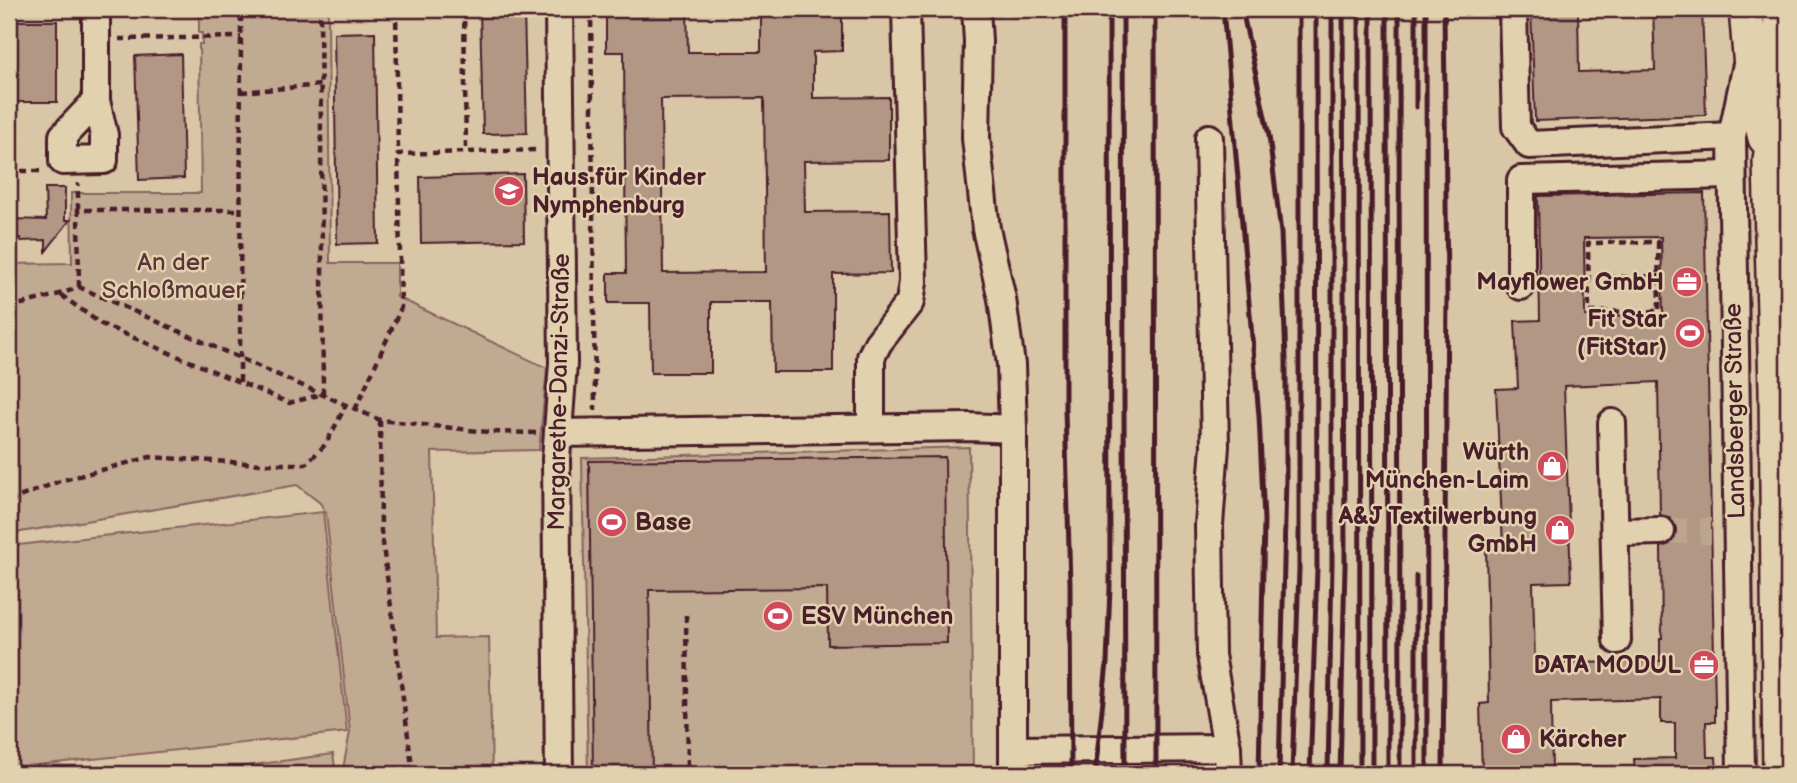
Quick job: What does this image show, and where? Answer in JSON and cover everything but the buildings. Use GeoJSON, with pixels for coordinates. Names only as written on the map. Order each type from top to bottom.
{"type":"FeatureCollection","features":[{"type":"Feature","properties":{"kind":"main road","name":"Landsberger Straße"},"geometry":{"type":"LineString","coordinates":[[1746,9],[1754,90],[1770,161]]}},
{"type":"Feature","properties":{"kind":"main road","name":"Landsberger Straße"},"geometry":{"type":"LineString","coordinates":[[1780,774],[1776,389],[1770,161],[1779,86],[1781,9]]}},
{"type":"Feature","properties":{"kind":"street"},"geometry":{"type":"LineString","coordinates":[[96,9],[96,101]]}},
{"type":"Feature","properties":{"kind":"street","name":"Margarethe-Danzi-Straße"},"geometry":{"type":"LineString","coordinates":[[559,9],[563,363],[550,433],[556,459],[559,774]]}},
{"type":"Feature","properties":{"kind":"street"},"geometry":{"type":"LineString","coordinates":[[871,428],[871,358],[878,343],[910,302],[913,282],[906,9]]}},
{"type":"Feature","properties":{"kind":"street"},"geometry":{"type":"LineString","coordinates":[[976,9],[976,138],[986,229],[1002,299],[1011,365],[1013,762],[1227,748]]}},
{"type":"Feature","properties":{"kind":"street"},"geometry":{"type":"LineString","coordinates":[[1513,9],[1516,127],[1529,145],[1732,136]]}},
{"type":"Feature","properties":{"kind":"street","name":"Landsberger Straße"},"geometry":{"type":"LineString","coordinates":[[1741,774],[1724,530],[1732,136],[1750,50]]}},
{"type":"Feature","properties":{"kind":"street"},"geometry":{"type":"LineString","coordinates":[[1209,138],[1215,446],[1209,526],[1211,655],[1227,748],[1228,774]]}},
{"type":"Feature","properties":{"kind":"street"},"geometry":{"type":"LineString","coordinates":[[1521,286],[1521,180],[1732,175]]}},
{"type":"Feature","properties":{"kind":"street"},"geometry":{"type":"LineString","coordinates":[[1612,422],[1617,640]]}},
{"type":"Feature","properties":{"kind":"street"},"geometry":{"type":"LineString","coordinates":[[550,433],[968,427],[1013,429]]}},
{"type":"Feature","properties":{"kind":"street"},"geometry":{"type":"LineString","coordinates":[[1615,533],[1661,531]]}},
{"type":"Feature","properties":{"kind":"path"},"geometry":{"type":"LineString","coordinates":[[240,382],[241,9]]}},
{"type":"Feature","properties":{"kind":"path"},"geometry":{"type":"LineString","coordinates":[[320,9],[323,394]]}},
{"type":"Feature","properties":{"kind":"path"},"geometry":{"type":"LineString","coordinates":[[355,410],[401,307],[396,9]]}},
{"type":"Feature","properties":{"kind":"path"},"geometry":{"type":"LineString","coordinates":[[464,9],[466,152]]}},
{"type":"Feature","properties":{"kind":"path"},"geometry":{"type":"LineString","coordinates":[[117,39],[241,37]]}},
{"type":"Feature","properties":{"kind":"path"},"geometry":{"type":"LineString","coordinates":[[241,92],[321,85]]}},
{"type":"Feature","properties":{"kind":"path"},"geometry":{"type":"LineString","coordinates":[[398,154],[542,150]]}},
{"type":"Feature","properties":{"kind":"path"},"geometry":{"type":"LineString","coordinates":[[79,287],[78,210],[241,210]]}},
{"type":"Feature","properties":{"kind":"path"},"geometry":{"type":"LineString","coordinates":[[1658,242],[1659,311],[1589,312],[1587,278],[1588,243],[1658,242]]}},
{"type":"Feature","properties":{"kind":"path"},"geometry":{"type":"LineString","coordinates":[[1587,278],[1660,276]]}},
{"type":"Feature","properties":{"kind":"path"},"geometry":{"type":"LineString","coordinates":[[9,308],[61,295],[79,287],[380,420],[488,432],[550,433]]}},
{"type":"Feature","properties":{"kind":"path"},"geometry":{"type":"LineString","coordinates":[[61,295],[101,324],[289,403],[323,394]]}},
{"type":"Feature","properties":{"kind":"path"},"geometry":{"type":"LineString","coordinates":[[9,500],[60,481],[150,457],[306,464],[326,444],[346,405]]}},
{"type":"Feature","properties":{"kind":"path"},"geometry":{"type":"LineString","coordinates":[[380,420],[380,531],[413,774]]}},
{"type":"Feature","properties":{"kind":"path"},"geometry":{"type":"LineString","coordinates":[[686,615],[688,774]]}},
{"type":"Feature","properties":{"kind":"green space","name":"An der Schloßmauer"},"geometry":{"type":"Polygon","coordinates":[[[199,9],[328,9],[330,263],[397,263],[397,297],[547,368],[539,450],[432,452],[436,638],[489,637],[492,774],[342,774],[350,732],[326,513],[320,503],[297,485],[9,534],[9,264],[72,263],[71,193],[201,193],[199,44],[202,44],[202,33],[199,33],[199,9]]]}},
{"type":"Feature","properties":{"kind":"green space","name":"ESV München"},"geometry":{"type":"Polygon","coordinates":[[[969,447],[973,774],[588,774],[582,458],[969,447]]]}},
{"type":"Feature","properties":{"kind":"green space"},"geometry":{"type":"Polygon","coordinates":[[[323,512],[347,732],[9,768],[9,546],[323,512]]]}},
{"type":"Feature","properties":{"kind":"green space"},"geometry":{"type":"Polygon","coordinates":[[[333,754],[336,774],[188,774],[333,754]]]}},
{"type":"Feature","properties":{"kind":"tunnel"},"geometry":{"type":"LineString","coordinates":[[1661,531],[1711,531]]}},
{"type":"Feature","properties":{"kind":"railway"},"geometry":{"type":"LineString","coordinates":[[1065,9],[1065,409],[1070,584],[1071,774]]}},
{"type":"Feature","properties":{"kind":"railway"},"geometry":{"type":"LineString","coordinates":[[1095,774],[1107,663],[1110,587],[1109,9]]}},
{"type":"Feature","properties":{"kind":"railway"},"geometry":{"type":"LineString","coordinates":[[1123,9],[1125,774]]}},
{"type":"Feature","properties":{"kind":"railway"},"geometry":{"type":"LineString","coordinates":[[1155,9],[1156,774]]}},
{"type":"Feature","properties":{"kind":"railway"},"geometry":{"type":"LineString","coordinates":[[1223,9],[1259,416],[1264,520],[1259,774]]}},
{"type":"Feature","properties":{"kind":"railway"},"geometry":{"type":"LineString","coordinates":[[1242,9],[1269,136],[1281,233],[1286,359],[1286,478],[1279,774]]}},
{"type":"Feature","properties":{"kind":"railway"},"geometry":{"type":"LineString","coordinates":[[1292,774],[1299,569],[1299,9]]}},
{"type":"Feature","properties":{"kind":"railway"},"geometry":{"type":"LineString","coordinates":[[1310,774],[1317,568],[1316,9]]}},
{"type":"Feature","properties":{"kind":"railway"},"geometry":{"type":"LineString","coordinates":[[1328,774],[1332,564],[1332,9]]}},
{"type":"Feature","properties":{"kind":"railway"},"geometry":{"type":"LineString","coordinates":[[1340,774],[1345,565],[1343,9]]}},
{"type":"Feature","properties":{"kind":"railway"},"geometry":{"type":"LineString","coordinates":[[1359,9],[1360,774]]}},
{"type":"Feature","properties":{"kind":"railway"},"geometry":{"type":"LineString","coordinates":[[1371,9],[1372,774]]}},
{"type":"Feature","properties":{"kind":"railway"},"geometry":{"type":"LineString","coordinates":[[1387,9],[1388,774]]}},
{"type":"Feature","properties":{"kind":"railway"},"geometry":{"type":"LineString","coordinates":[[1399,9],[1400,774]]}},
{"type":"Feature","properties":{"kind":"railway"},"geometry":{"type":"LineString","coordinates":[[1416,9],[1416,107]]}},
{"type":"Feature","properties":{"kind":"railway"},"geometry":{"type":"LineString","coordinates":[[1426,9],[1427,774]]}},
{"type":"Feature","properties":{"kind":"railway"},"geometry":{"type":"LineString","coordinates":[[1443,774],[1447,295],[1444,9]]}},
{"type":"Feature","properties":{"kind":"railway"},"geometry":{"type":"LineString","coordinates":[[1416,576],[1416,774]]}},
{"type":"Feature","properties":{"kind":"place","name":"Haus für Kinder Nymphenburg"},"geometry":{"type":"Point","coordinates":[509,191]}},
{"type":"Feature","properties":{"kind":"place","name":"Mayflower GmbH"},"geometry":{"type":"Point","coordinates":[1687,282]}},
{"type":"Feature","properties":{"kind":"place","name":"Fit Star (FitStar)"},"geometry":{"type":"Point","coordinates":[1690,333]}},
{"type":"Feature","properties":{"kind":"place","name":"Würth München-Laim"},"geometry":{"type":"Point","coordinates":[1552,466]}},
{"type":"Feature","properties":{"kind":"place","name":"Base"},"geometry":{"type":"Point","coordinates":[612,522]}},
{"type":"Feature","properties":{"kind":"place","name":"A&J Textilwerbung GmbH"},"geometry":{"type":"Point","coordinates":[1560,530]}},
{"type":"Feature","properties":{"kind":"place","name":"ESV München"},"geometry":{"type":"Point","coordinates":[778,616]}},
{"type":"Feature","properties":{"kind":"place","name":"DATA MODUL"},"geometry":{"type":"Point","coordinates":[1704,665]}},
{"type":"Feature","properties":{"kind":"place","name":"Kärcher"},"geometry":{"type":"Point","coordinates":[1516,739]}}]}
